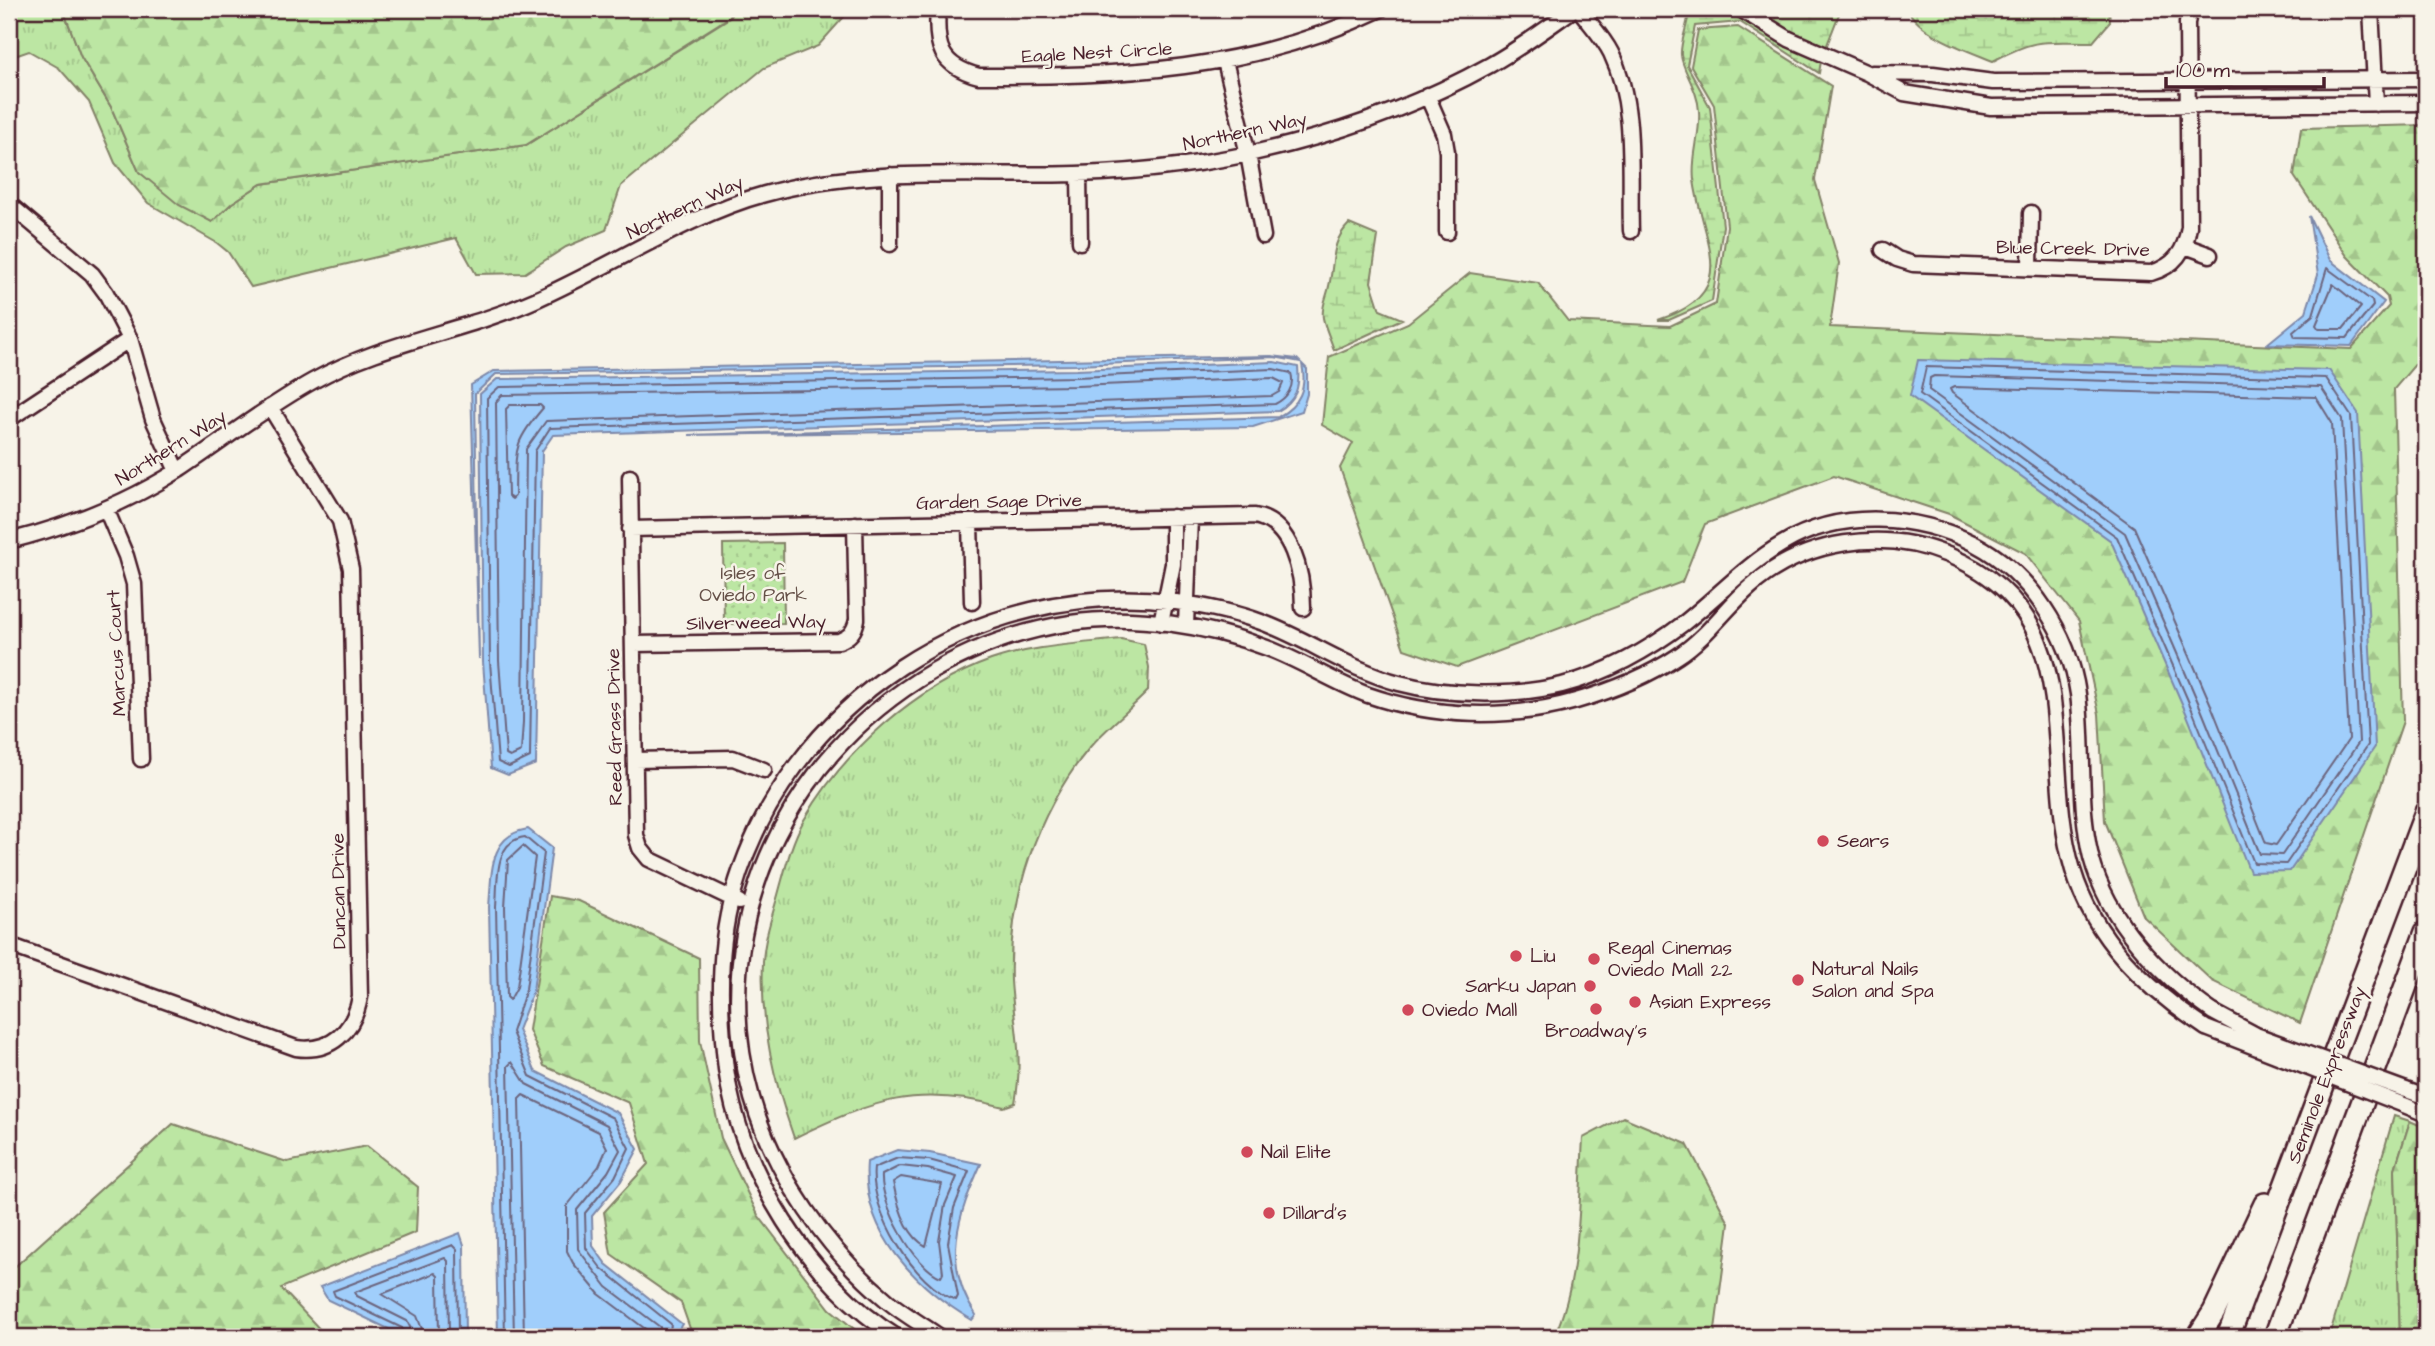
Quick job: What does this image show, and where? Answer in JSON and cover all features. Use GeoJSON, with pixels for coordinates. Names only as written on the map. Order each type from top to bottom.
{"type":"FeatureCollection","features":[{"type":"Feature","properties":{"kind":"highway","name":"Seminole Expressway"},"geometry":{"type":"LineString","coordinates":[[2270,1209],[2298,1150],[2426,812]]}},
{"type":"Feature","properties":{"kind":"highway"},"geometry":{"type":"LineString","coordinates":[[2277,1332],[2426,932]]}},
{"type":"Feature","properties":{"kind":"highway"},"geometry":{"type":"LineString","coordinates":[[2197,1337],[2214,1312],[2270,1209]]}},
{"type":"Feature","properties":{"kind":"highway"},"geometry":{"type":"LineString","coordinates":[[2228,1337],[2270,1209]]}},
{"type":"Feature","properties":{"kind":"street","name":"Eagle Nest Circle"},"geometry":{"type":"LineString","coordinates":[[938,9],[937,43],[942,53],[962,72],[979,76],[1151,72],[1225,61],[1281,47],[1381,9]]}},
{"type":"Feature","properties":{"kind":"street"},"geometry":{"type":"LineString","coordinates":[[1576,9],[1610,50],[1622,80],[1628,111],[1631,231]]}},
{"type":"Feature","properties":{"kind":"street","name":"Northern Way"},"geometry":{"type":"LineString","coordinates":[[9,541],[106,509],[177,471],[316,379],[370,356],[536,300],[725,208],[810,183],[890,175],[1079,174],[1203,162],[1248,154],[1365,122],[1427,96],[1490,65],[1576,9]]}},
{"type":"Feature","properties":{"kind":"street"},"geometry":{"type":"LineString","coordinates":[[2190,9],[2187,23],[2189,228],[2185,246],[2210,255]]}},
{"type":"Feature","properties":{"kind":"street"},"geometry":{"type":"LineString","coordinates":[[2371,9],[2376,104]]}},
{"type":"Feature","properties":{"kind":"street"},"geometry":{"type":"LineString","coordinates":[[1745,12],[1789,39],[1867,73],[1904,93],[2007,107],[2426,103]]}},
{"type":"Feature","properties":{"kind":"street"},"geometry":{"type":"LineString","coordinates":[[1225,61],[1248,154],[1263,236]]}},
{"type":"Feature","properties":{"kind":"street"},"geometry":{"type":"LineString","coordinates":[[1867,73],[1933,74],[2006,82],[2426,79]]}},
{"type":"Feature","properties":{"kind":"street"},"geometry":{"type":"LineString","coordinates":[[2006,82],[2007,107]]}},
{"type":"Feature","properties":{"kind":"street"},"geometry":{"type":"LineString","coordinates":[[1427,96],[1444,134],[1447,152],[1447,232]]}},
{"type":"Feature","properties":{"kind":"street"},"geometry":{"type":"LineString","coordinates":[[1079,174],[1080,242]]}},
{"type":"Feature","properties":{"kind":"street"},"geometry":{"type":"LineString","coordinates":[[890,175],[890,244]]}},
{"type":"Feature","properties":{"kind":"street"},"geometry":{"type":"LineString","coordinates":[[9,204],[92,274],[121,318],[130,339],[153,419],[177,471]]}},
{"type":"Feature","properties":{"kind":"street"},"geometry":{"type":"LineString","coordinates":[[2030,268],[2031,213]]}},
{"type":"Feature","properties":{"kind":"street","name":"Blue Creek Drive"},"geometry":{"type":"LineString","coordinates":[[1883,250],[1897,259],[1913,264],[2151,273],[2170,265],[2185,246]]}},
{"type":"Feature","properties":{"kind":"street"},"geometry":{"type":"LineString","coordinates":[[9,419],[130,339]]}},
{"type":"Feature","properties":{"kind":"street","name":"Duncan Drive"},"geometry":{"type":"LineString","coordinates":[[9,945],[296,1048],[321,1048],[333,1042],[351,1025],[357,1013],[360,997],[351,569],[340,521],[270,407]]}},
{"type":"Feature","properties":{"kind":"street","name":"Reed Grass Drive"},"geometry":{"type":"LineString","coordinates":[[629,478],[636,835],[640,848],[649,859],[750,907]]}},
{"type":"Feature","properties":{"kind":"street","name":"Marcus Court"},"geometry":{"type":"LineString","coordinates":[[106,509],[126,556],[134,584],[141,759]]}},
{"type":"Feature","properties":{"kind":"street","name":"Garden Sage Drive"},"geometry":{"type":"LineString","coordinates":[[631,529],[1254,516],[1272,521],[1280,528],[1300,573],[1303,608]]}},
{"type":"Feature","properties":{"kind":"street"},"geometry":{"type":"LineString","coordinates":[[1161,623],[1173,564],[1173,517]]}},
{"type":"Feature","properties":{"kind":"street"},"geometry":{"type":"LineString","coordinates":[[1186,626],[1190,517]]}},
{"type":"Feature","properties":{"kind":"street"},"geometry":{"type":"LineString","coordinates":[[897,1337],[882,1328],[829,1279],[790,1232],[758,1175],[739,1128],[727,1078],[721,1020],[722,964],[732,898],[753,836],[797,762],[827,726],[899,666],[986,621],[1040,608],[1117,599],[1186,604],[1264,623],[1358,667],[1401,683],[1462,691],[1515,691],[1562,685],[1645,649],[1684,623],[1779,545],[1807,531],[1846,521],[1882,520],[1932,527],[1977,545],[2008,568],[2037,596],[2054,622],[2077,690],[2085,812],[2092,858],[2117,914],[2146,955],[2182,990],[2213,1012],[2256,1035],[2426,1097]]}},
{"type":"Feature","properties":{"kind":"street"},"geometry":{"type":"LineString","coordinates":[[970,522],[972,602]]}},
{"type":"Feature","properties":{"kind":"street","name":"Silverweed Way"},"geometry":{"type":"LineString","coordinates":[[633,644],[838,641],[848,638],[855,629],[857,619],[855,524]]}},
{"type":"Feature","properties":{"kind":"street"},"geometry":{"type":"LineString","coordinates":[[940,1337],[888,1301],[846,1259],[814,1220],[779,1162],[752,1098],[743,1042],[741,971],[750,907],[767,857],[796,802],[825,760],[853,730],[902,691],[954,657],[1008,637],[1071,623],[1119,620],[1186,626],[1229,635],[1272,649],[1331,680],[1414,708],[1468,714],[1519,712],[1574,702],[1624,684],[1676,658],[1708,633],[1751,586],[1781,566],[1811,553],[1845,542],[1885,539],[1922,545],[1979,570],[2028,620],[2043,652],[2054,687],[2061,805],[2071,864],[2106,938],[2132,971],[2168,1003],[2206,1028],[2426,1114]]}},
{"type":"Feature","properties":{"kind":"street"},"geometry":{"type":"LineString","coordinates":[[1173,564],[1189,566]]}},
{"type":"Feature","properties":{"kind":"street"},"geometry":{"type":"LineString","coordinates":[[635,760],[733,758],[764,770]]}},
{"type":"Feature","properties":{"kind":"green space"},"geometry":{"type":"Polygon","coordinates":[[[9,9],[63,9],[81,57],[111,107],[139,172],[212,222],[232,203],[261,184],[526,145],[731,17],[727,9],[851,9],[818,46],[764,68],[621,186],[606,230],[566,247],[525,273],[476,274],[456,238],[251,287],[228,252],[217,243],[148,203],[115,163],[89,102],[59,68],[29,51],[9,58],[9,9]]]}},
{"type":"Feature","properties":{"kind":"green space"},"geometry":{"type":"Polygon","coordinates":[[[63,9],[727,9],[731,16],[526,145],[261,184],[232,203],[212,222],[179,205],[139,172],[111,107],[81,57],[63,9]]]}},
{"type":"Feature","properties":{"kind":"green space"},"geometry":{"type":"Polygon","coordinates":[[[1704,9],[1729,9],[1821,61],[1819,73],[1740,22],[1695,26],[1687,65],[1710,107],[1723,226],[1712,301],[1669,320],[1658,320],[1685,309],[1701,295],[1709,280],[1709,244],[1693,171],[1699,111],[1681,55],[1688,18],[1704,9]]]}},
{"type":"Feature","properties":{"kind":"green space"},"geometry":{"type":"Polygon","coordinates":[[[1751,9],[1841,9],[1825,50],[1751,9]]]}},
{"type":"Feature","properties":{"kind":"green space"},"geometry":{"type":"Polygon","coordinates":[[[1907,9],[2109,9],[2110,22],[2093,42],[2032,44],[1993,61],[1934,34],[1914,19],[1907,9]]]}},
{"type":"Feature","properties":{"kind":"green space"},"geometry":{"type":"Polygon","coordinates":[[[1738,27],[1831,86],[1815,180],[1839,263],[1830,327],[2351,349],[2389,306],[2387,297],[2347,256],[2294,176],[2301,128],[2426,125],[2426,363],[2417,362],[2394,389],[2403,721],[2300,1023],[2212,981],[2144,917],[2105,821],[2099,714],[2079,621],[2025,553],[1949,514],[1834,476],[1705,524],[1682,582],[1457,667],[1404,649],[1340,468],[1353,443],[1322,425],[1329,357],[1408,323],[1470,273],[1538,283],[1568,321],[1670,326],[1716,304],[1727,226],[1714,105],[1691,66],[1698,30],[1738,27]]]}},
{"type":"Feature","properties":{"kind":"green space"},"geometry":{"type":"Polygon","coordinates":[[[1349,224],[1378,236],[1371,282],[1380,310],[1402,319],[1334,350],[1324,322],[1323,310],[1336,246],[1349,224]]]}},
{"type":"Feature","properties":{"kind":"green space","name":"Isles of Oviedo Park"},"geometry":{"type":"Polygon","coordinates":[[[783,543],[784,623],[724,624],[723,544],[783,543]]]}},
{"type":"Feature","properties":{"kind":"green space"},"geometry":{"type":"Polygon","coordinates":[[[1121,639],[1144,644],[1149,667],[1148,691],[1090,747],[1071,772],[1041,827],[1021,887],[1011,949],[1011,981],[1019,1070],[1015,1103],[1004,1107],[945,1097],[896,1100],[847,1114],[794,1138],[780,1095],[766,1030],[763,962],[769,928],[792,847],[799,829],[820,794],[839,770],[884,724],[909,704],[963,672],[991,660],[1023,652],[1121,639]]]}},
{"type":"Feature","properties":{"kind":"green space"},"geometry":{"type":"Polygon","coordinates":[[[550,896],[579,901],[699,958],[700,1041],[721,1138],[758,1215],[830,1309],[864,1337],[693,1337],[681,1303],[611,1254],[604,1212],[648,1164],[629,1103],[544,1066],[529,1030],[550,896]]]}},
{"type":"Feature","properties":{"kind":"green space"},"geometry":{"type":"Polygon","coordinates":[[[2394,1116],[2410,1121],[2395,1169],[2400,1337],[2329,1337],[2394,1116]]]}},
{"type":"Feature","properties":{"kind":"green space"},"geometry":{"type":"Polygon","coordinates":[[[1623,1117],[1687,1144],[1729,1223],[1714,1337],[1554,1337],[1563,1314],[1574,1265],[1583,1138],[1623,1117]]]}},
{"type":"Feature","properties":{"kind":"green space"},"geometry":{"type":"Polygon","coordinates":[[[2410,1121],[2426,1128],[2426,1337],[2400,1337],[2395,1169],[2410,1121]]]}},
{"type":"Feature","properties":{"kind":"green space"},"geometry":{"type":"Polygon","coordinates":[[[173,1124],[287,1162],[367,1146],[418,1187],[416,1232],[281,1288],[327,1337],[9,1337],[9,1272],[173,1124]]]}},
{"type":"Feature","properties":{"kind":"water"},"geometry":{"type":"Polygon","coordinates":[[[2309,216],[2330,260],[2384,302],[2351,346],[2267,344],[2306,312],[2318,275],[2309,216]]]}},
{"type":"Feature","properties":{"kind":"water"},"geometry":{"type":"Polygon","coordinates":[[[1271,356],[1297,359],[1300,362],[1274,357],[1076,365],[496,374],[475,394],[479,659],[471,385],[494,371],[1271,356]]]}},
{"type":"Feature","properties":{"kind":"water"},"geometry":{"type":"Polygon","coordinates":[[[1918,360],[2329,370],[2358,413],[2375,747],[2290,871],[2250,872],[2187,715],[2111,541],[1910,396],[1918,360]]]}},
{"type":"Feature","properties":{"kind":"water"},"geometry":{"type":"Polygon","coordinates":[[[1274,362],[1298,367],[1296,393],[1278,411],[553,435],[542,451],[536,764],[508,775],[491,768],[483,662],[480,394],[497,379],[1076,370],[1274,362]]]}},
{"type":"Feature","properties":{"kind":"water"},"geometry":{"type":"Polygon","coordinates":[[[1302,364],[1307,369],[1307,394],[1302,411],[1253,427],[689,435],[1278,417],[1292,407],[1300,395],[1302,364]]]}},
{"type":"Feature","properties":{"kind":"water"},"geometry":{"type":"Polygon","coordinates":[[[528,829],[552,848],[533,991],[518,1030],[535,1071],[618,1113],[638,1149],[621,1181],[592,1216],[593,1246],[606,1264],[682,1324],[674,1337],[498,1337],[489,907],[492,869],[499,848],[505,839],[528,829]]]}},
{"type":"Feature","properties":{"kind":"water"},"geometry":{"type":"Polygon","coordinates":[[[897,1150],[930,1153],[981,1164],[960,1220],[957,1239],[959,1277],[965,1296],[976,1315],[972,1320],[951,1307],[913,1274],[896,1255],[873,1212],[867,1188],[867,1162],[897,1150]]]}},
{"type":"Feature","properties":{"kind":"water"},"geometry":{"type":"Polygon","coordinates":[[[460,1233],[464,1245],[465,1337],[399,1334],[328,1300],[320,1287],[460,1233]]]}},
{"type":"Feature","properties":{"kind":"place","name":"Sears"},"geometry":{"type":"Point","coordinates":[1823,841]}},
{"type":"Feature","properties":{"kind":"place","name":"Liu"},"geometry":{"type":"Point","coordinates":[1516,956]}},
{"type":"Feature","properties":{"kind":"place","name":"Regal Cinemas Oviedo Mall 22"},"geometry":{"type":"Point","coordinates":[1594,959]}},
{"type":"Feature","properties":{"kind":"place","name":"Natural Nails Salon and Spa"},"geometry":{"type":"Point","coordinates":[1798,980]}},
{"type":"Feature","properties":{"kind":"place","name":"Sarku Japan"},"geometry":{"type":"Point","coordinates":[1590,986]}},
{"type":"Feature","properties":{"kind":"place","name":"Asian Express"},"geometry":{"type":"Point","coordinates":[1635,1002]}},
{"type":"Feature","properties":{"kind":"place","name":"Broadway's"},"geometry":{"type":"Point","coordinates":[1596,1009]}},
{"type":"Feature","properties":{"kind":"place","name":"Oviedo Mall"},"geometry":{"type":"Point","coordinates":[1408,1010]}},
{"type":"Feature","properties":{"kind":"place","name":"Nail Elite"},"geometry":{"type":"Point","coordinates":[1247,1152]}},
{"type":"Feature","properties":{"kind":"place","name":"Dillard's"},"geometry":{"type":"Point","coordinates":[1269,1213]}}]}
